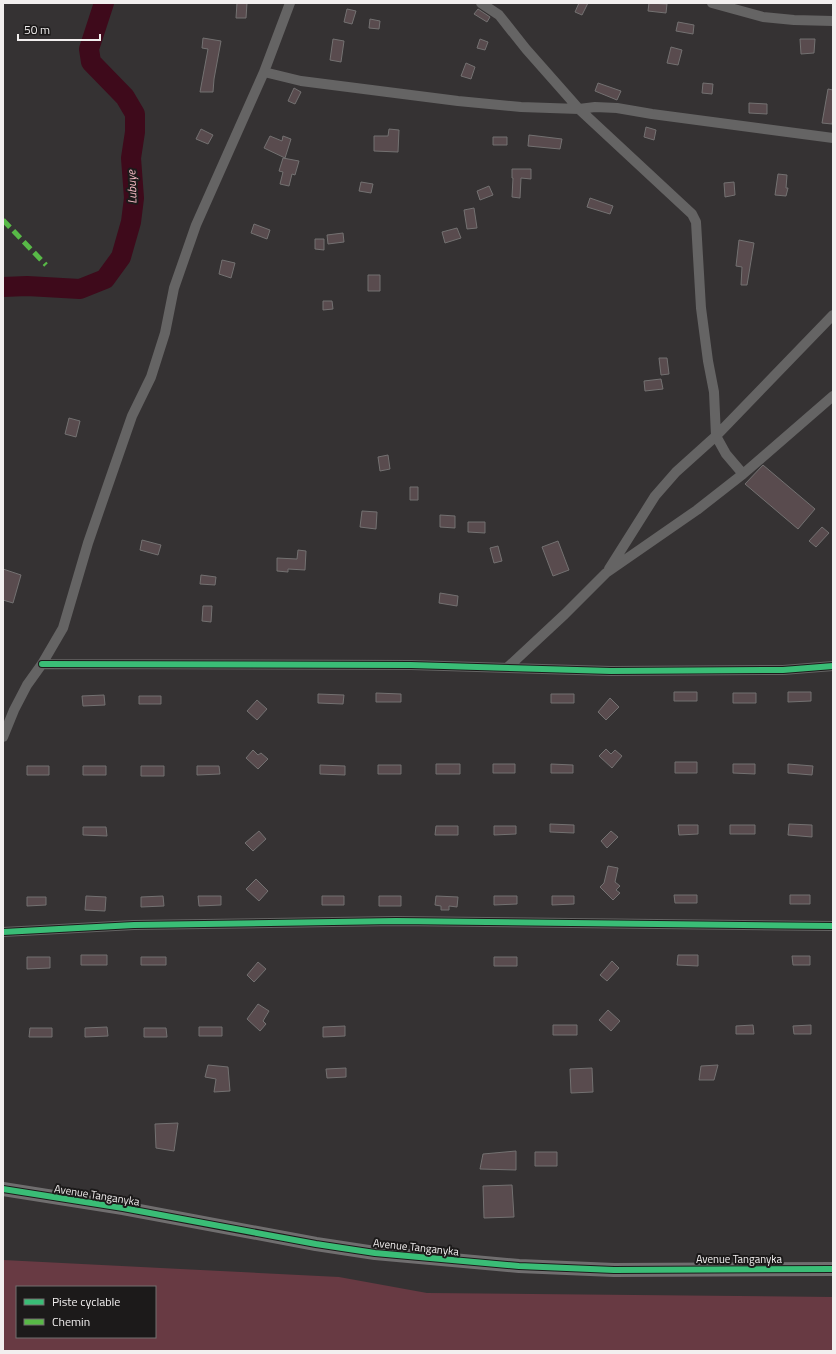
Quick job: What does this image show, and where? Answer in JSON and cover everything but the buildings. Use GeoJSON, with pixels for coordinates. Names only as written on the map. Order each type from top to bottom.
{"type":"FeatureCollection","features":[{"type":"Feature","properties":{"kind":"street"},"geometry":{"type":"LineString","coordinates":[[3,737],[14,710],[27,685],[64,628],[88,542],[112,471],[132,416],[153,370],[165,334],[174,288],[196,225],[264,72],[290,3]]}},
{"type":"Feature","properties":{"kind":"street"},"geometry":{"type":"LineString","coordinates":[[482,3],[499,15],[579,109],[648,175],[692,214],[696,222],[701,308],[714,392],[716,436],[726,454],[743,474]]}},
{"type":"Feature","properties":{"kind":"street"},"geometry":{"type":"LineString","coordinates":[[712,3],[763,17],[794,20],[833,21]]}},
{"type":"Feature","properties":{"kind":"street"},"geometry":{"type":"LineString","coordinates":[[264,72],[301,81],[458,101],[521,107],[579,109],[596,106],[617,108],[833,138]]}},
{"type":"Feature","properties":{"kind":"street"},"geometry":{"type":"LineString","coordinates":[[606,573],[654,496],[676,472],[716,436],[833,315]]}},
{"type":"Feature","properties":{"kind":"street"},"geometry":{"type":"LineString","coordinates":[[508,667],[565,614],[606,573],[697,510],[743,474],[833,396]]}},
{"type":"Feature","properties":{"kind":"street"},"geometry":{"type":"LineString","coordinates":[[42,664],[411,665],[611,671],[783,670],[833,666]]}},
{"type":"Feature","properties":{"kind":"street"},"geometry":{"type":"LineString","coordinates":[[3,932],[134,924],[396,921],[833,926]]}},
{"type":"Feature","properties":{"kind":"street","name":"Avenue Tanganyka"},"geometry":{"type":"LineString","coordinates":[[3,1189],[123,1208],[316,1244],[389,1255],[519,1266],[614,1270],[833,1269]]}},
{"type":"Feature","properties":{"kind":"shaded area"},"geometry":{"type":"Polygon","coordinates":[[[3,1260],[339,1277],[427,1293],[833,1297],[833,1351],[3,1351],[3,1260]]]}},
{"type":"Feature","properties":{"kind":"waterway","name":"Lubuye"},"geometry":{"type":"LineString","coordinates":[[3,287],[27,286],[80,289],[105,279],[121,257],[131,222],[134,198],[131,158],[135,132],[135,114],[125,97],[91,62],[89,49],[104,3]]}},
{"type":"Feature","properties":{"kind":"marked path"},"geometry":{"type":"LineString","coordinates":[[3,220],[46,265]]}},
{"type":"Feature","properties":{"kind":"cycle path"},"geometry":{"type":"LineString","coordinates":[[42,664],[411,665],[611,671],[783,670],[833,666]]}},
{"type":"Feature","properties":{"kind":"cycle path"},"geometry":{"type":"LineString","coordinates":[[3,932],[134,925],[396,921],[833,926]]}},
{"type":"Feature","properties":{"kind":"cycle path"},"geometry":{"type":"LineString","coordinates":[[3,1189],[123,1208],[316,1244],[375,1253],[519,1266],[614,1270],[833,1269]]}}]}
